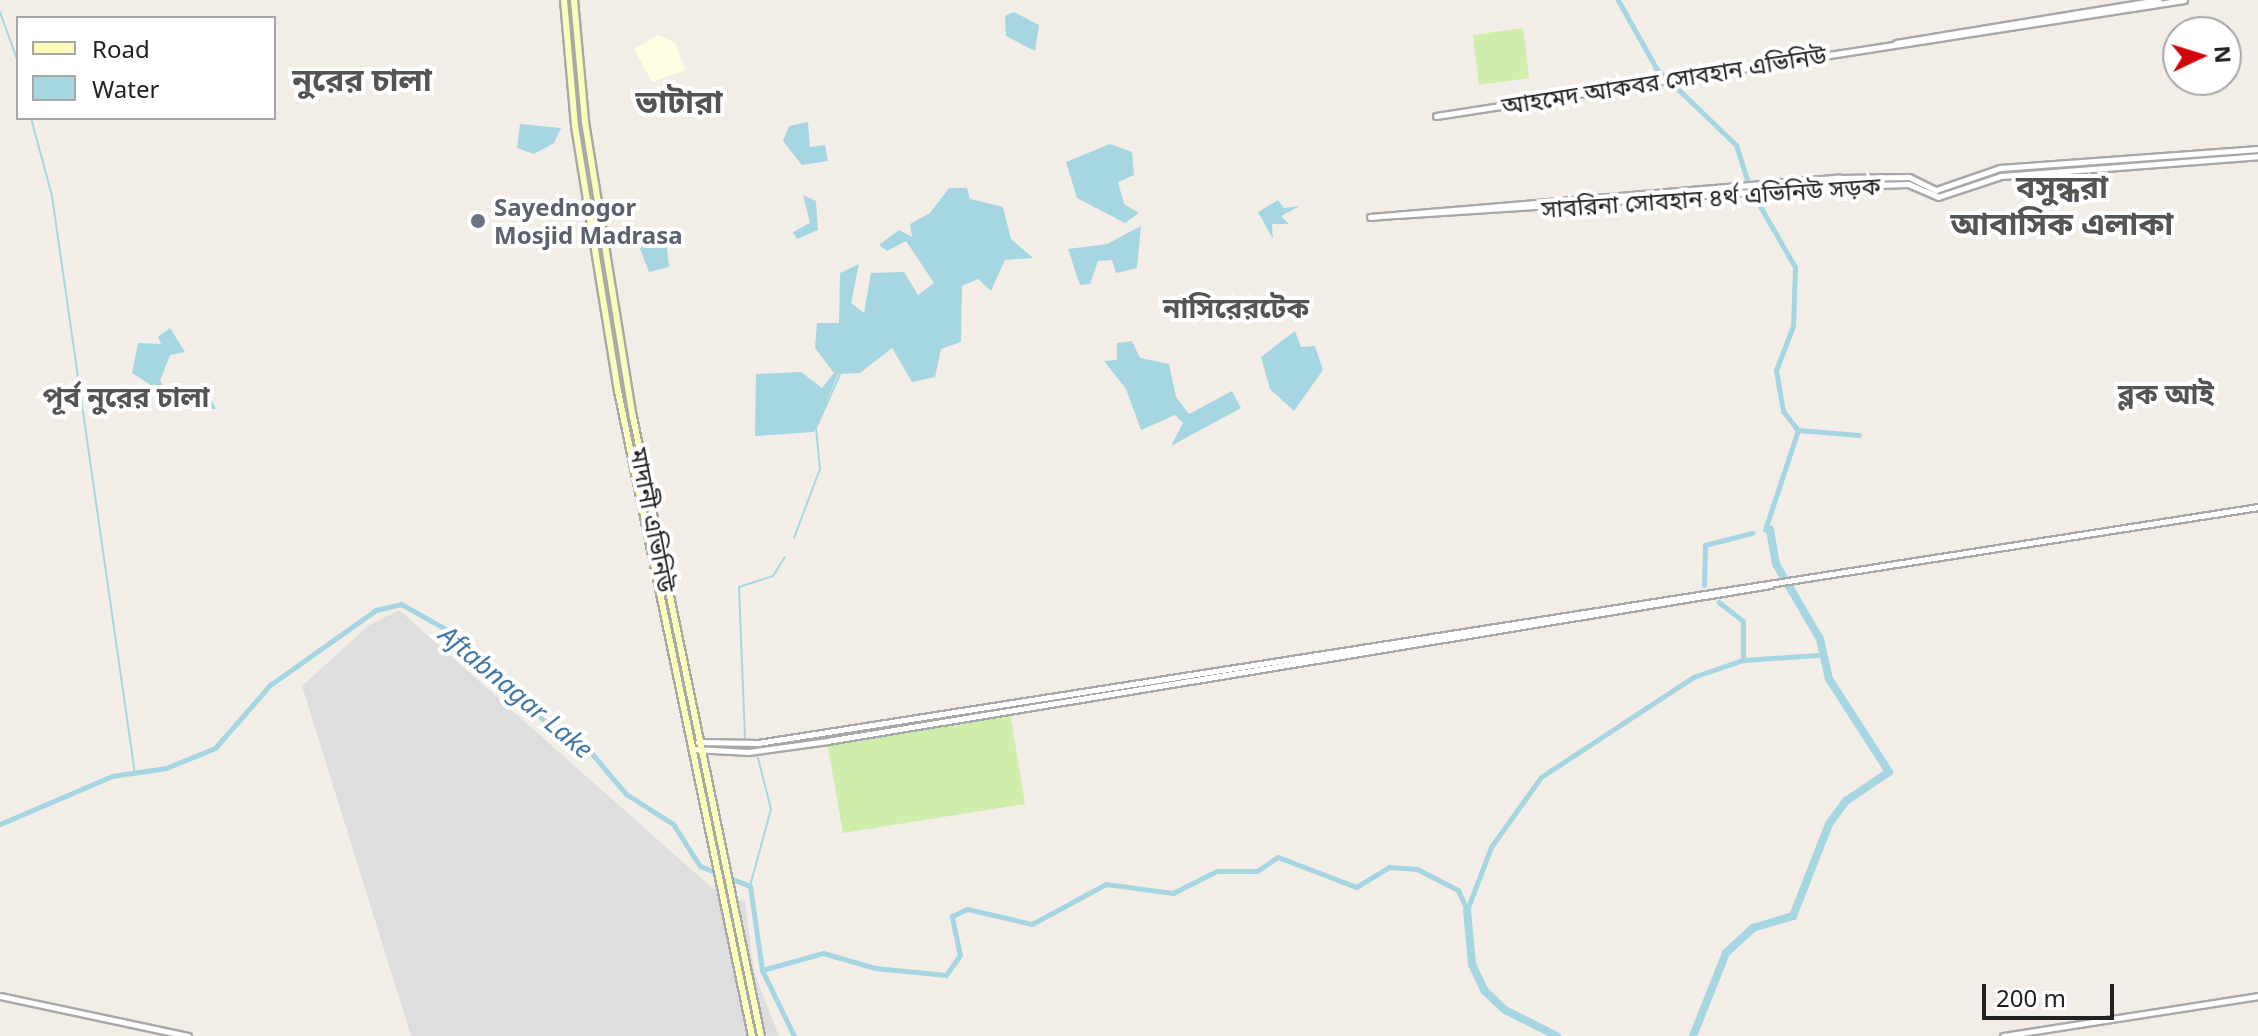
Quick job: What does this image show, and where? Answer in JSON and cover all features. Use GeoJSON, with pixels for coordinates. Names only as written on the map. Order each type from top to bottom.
{"type":"FeatureCollection","features":[{"type":"Feature","properties":{"kind":"main road","name":"মাদানী এভিনিউ"},"geometry":{"type":"LineString","coordinates":[[564,0],[584,184],[620,401],[712,828],[726,873],[761,1036]]}},
{"type":"Feature","properties":{"kind":"main road","name":"মাদানী এভিনিউ"},"geometry":{"type":"LineString","coordinates":[[574,0],[596,184],[671,629]]}},
{"type":"Feature","properties":{"kind":"main road"},"geometry":{"type":"LineString","coordinates":[[584,184],[596,184]]}},
{"type":"Feature","properties":{"kind":"main road"},"geometry":{"type":"LineString","coordinates":[[620,401],[630,399]]}},
{"type":"Feature","properties":{"kind":"main road"},"geometry":{"type":"LineString","coordinates":[[712,828],[728,931],[752,1036]]}},
{"type":"Feature","properties":{"kind":"main road"},"geometry":{"type":"LineString","coordinates":[[718,875],[726,873]]}},
{"type":"Feature","properties":{"kind":"street","name":"আহমেদ আকবর সোবহান এভিনিউ"},"geometry":{"type":"LineString","coordinates":[[1891,45],[2159,0]]}},
{"type":"Feature","properties":{"kind":"street","name":"আহমেদ আকবর সোবহান এভিনিউ"},"geometry":{"type":"LineString","coordinates":[[1436,116],[2184,0]]}},
{"type":"Feature","properties":{"kind":"street","name":"সাবরিনা সোবহান ৪র্থ এভিনিউ সড়ক"},"geometry":{"type":"LineString","coordinates":[[1370,217],[1909,177],[1936,190],[2000,168],[2258,149]]}},
{"type":"Feature","properties":{"kind":"street","name":"সাবরিনা সোবহান ৪র্থ এভিনিউ সড়ক"},"geometry":{"type":"LineString","coordinates":[[1759,188],[1908,184],[1938,197],[2001,176],[2258,156]]}},
{"type":"Feature","properties":{"kind":"street"},"geometry":{"type":"LineString","coordinates":[[696,746],[827,741],[2258,507]]}},
{"type":"Feature","properties":{"kind":"street"},"geometry":{"type":"LineString","coordinates":[[696,746],[752,743],[1776,584]]}},
{"type":"Feature","properties":{"kind":"street"},"geometry":{"type":"LineString","coordinates":[[822,732],[827,741]]}},
{"type":"Feature","properties":{"kind":"street"},"geometry":{"type":"LineString","coordinates":[[0,996],[188,1036]]}},
{"type":"Feature","properties":{"kind":"street"},"geometry":{"type":"LineString","coordinates":[[2003,1036],[2258,996]]}},
{"type":"Feature","properties":{"kind":"shaded area"},"geometry":{"type":"Polygon","coordinates":[[[658,35],[675,43],[685,70],[652,82],[634,49],[658,35]]]}},
{"type":"Feature","properties":{"kind":"shaded area"},"geometry":{"type":"Polygon","coordinates":[[[399,610],[711,887],[745,902],[754,972],[779,1036],[411,1036],[302,686],[369,625],[399,610]]]}},
{"type":"Feature","properties":{"kind":"green space"},"geometry":{"type":"Polygon","coordinates":[[[1523,28],[1529,78],[1479,85],[1473,35],[1523,28]]]}},
{"type":"Feature","properties":{"kind":"green space"},"geometry":{"type":"Polygon","coordinates":[[[1010,712],[1025,804],[843,833],[827,741],[1010,712]]]}},
{"type":"Feature","properties":{"kind":"water"},"geometry":{"type":"Polygon","coordinates":[[[1014,12],[1039,25],[1035,51],[1006,36],[1005,16],[1014,12]]]}},
{"type":"Feature","properties":{"kind":"water"},"geometry":{"type":"Polygon","coordinates":[[[808,122],[810,147],[825,145],[828,161],[802,165],[783,141],[789,126],[808,122]]]}},
{"type":"Feature","properties":{"kind":"water"},"geometry":{"type":"Polygon","coordinates":[[[520,124],[561,128],[554,143],[534,154],[517,148],[520,124]]]}},
{"type":"Feature","properties":{"kind":"water"},"geometry":{"type":"Polygon","coordinates":[[[1110,144],[1132,152],[1134,175],[1118,182],[1124,204],[1139,213],[1125,223],[1077,198],[1066,162],[1110,144]]]}},
{"type":"Feature","properties":{"kind":"water"},"geometry":{"type":"Polygon","coordinates":[[[949,188],[967,188],[970,199],[1003,207],[1011,239],[1033,258],[1005,260],[991,291],[978,279],[962,286],[961,342],[941,349],[935,377],[912,382],[892,348],[860,373],[838,374],[814,432],[755,436],[756,374],[801,372],[822,388],[834,373],[815,348],[817,323],[839,323],[840,273],[859,264],[851,303],[864,313],[871,273],[904,272],[918,295],[934,283],[906,241],[887,251],[879,245],[899,230],[912,237],[910,224],[930,213],[949,188]]]}},
{"type":"Feature","properties":{"kind":"water"},"geometry":{"type":"Polygon","coordinates":[[[803,195],[816,201],[818,230],[797,239],[793,232],[810,223],[803,195]]]}},
{"type":"Feature","properties":{"kind":"water"},"geometry":{"type":"Polygon","coordinates":[[[1278,200],[1284,208],[1300,206],[1281,216],[1289,224],[1272,224],[1273,239],[1258,212],[1278,200]]]}},
{"type":"Feature","properties":{"kind":"water"},"geometry":{"type":"Polygon","coordinates":[[[1141,226],[1137,268],[1116,273],[1112,260],[1098,261],[1090,284],[1080,285],[1068,249],[1107,244],[1141,226]]]}},
{"type":"Feature","properties":{"kind":"water"},"geometry":{"type":"Polygon","coordinates":[[[632,228],[656,229],[666,240],[669,267],[649,272],[632,228]]]}},
{"type":"Feature","properties":{"kind":"water"},"geometry":{"type":"Polygon","coordinates":[[[170,328],[185,352],[170,355],[160,381],[167,390],[206,389],[216,409],[187,408],[132,373],[138,343],[161,344],[158,337],[170,328]]]}},
{"type":"Feature","properties":{"kind":"water"},"geometry":{"type":"Polygon","coordinates":[[[1295,331],[1301,347],[1315,346],[1323,370],[1294,411],[1270,389],[1261,357],[1295,331]]]}},
{"type":"Feature","properties":{"kind":"water"},"geometry":{"type":"Polygon","coordinates":[[[1132,341],[1140,358],[1169,364],[1176,397],[1189,414],[1232,391],[1241,408],[1171,446],[1183,423],[1175,415],[1141,430],[1126,389],[1104,361],[1117,360],[1117,343],[1132,341]]]}},
{"type":"Feature","properties":{"kind":"waterway"},"geometry":{"type":"LineString","coordinates":[[1618,0],[1656,68],[1736,145],[1750,189],[1795,267],[1793,326],[1776,370],[1783,411],[1798,430],[1765,530]]}},
{"type":"Feature","properties":{"kind":"waterway"},"geometry":{"type":"LineString","coordinates":[[0,12],[16,56]]}},
{"type":"Feature","properties":{"kind":"waterway"},"geometry":{"type":"LineString","coordinates":[[32,120],[52,196],[135,774]]}},
{"type":"Feature","properties":{"kind":"waterway"},"geometry":{"type":"LineString","coordinates":[[794,538],[820,469],[816,428],[840,374]]}},
{"type":"Feature","properties":{"kind":"waterway"},"geometry":{"type":"LineString","coordinates":[[1798,430],[1859,435]]}},
{"type":"Feature","properties":{"kind":"waterway"},"geometry":{"type":"LineString","coordinates":[[1693,1036],[1726,953],[1753,928],[1793,916],[1829,824],[1846,801],[1889,772],[1829,679],[1820,639],[1776,564],[1770,530]]}},
{"type":"Feature","properties":{"kind":"waterway"},"geometry":{"type":"LineString","coordinates":[[1704,585],[1705,545],[1752,533]]}},
{"type":"Feature","properties":{"kind":"waterway"},"geometry":{"type":"LineString","coordinates":[[745,738],[739,587],[773,576],[785,557]]}},
{"type":"Feature","properties":{"kind":"waterway"},"geometry":{"type":"LineString","coordinates":[[762,970],[823,953],[875,968],[946,975],[960,955],[952,916],[967,909],[1032,924],[1106,884],[1173,893],[1217,871],[1257,871],[1278,857],[1356,887],[1389,867],[1417,869],[1458,890],[1467,910],[1491,847],[1541,777],[1693,677],[1743,660],[1743,621],[1719,602]]}},
{"type":"Feature","properties":{"kind":"waterway","name":"Aftabnagar Lake"},"geometry":{"type":"LineString","coordinates":[[0,824],[112,776],[166,768],[215,748],[270,685],[376,610],[401,604],[451,632],[550,726],[588,749],[626,794],[673,824],[700,866],[750,886],[762,970],[794,1036]]}},
{"type":"Feature","properties":{"kind":"waterway"},"geometry":{"type":"LineString","coordinates":[[1744,660],[1818,655]]}},
{"type":"Feature","properties":{"kind":"waterway"},"geometry":{"type":"LineString","coordinates":[[750,886],[771,809],[758,758]]}},
{"type":"Feature","properties":{"kind":"waterway"},"geometry":{"type":"LineString","coordinates":[[1467,910],[1472,964],[1484,990],[1505,1010],[1557,1036]]}},
{"type":"Feature","properties":{"kind":"place","name":"Sayednogor Mosjid Madrasa"},"geometry":{"type":"Point","coordinates":[478,221]}},
{"type":"Feature","properties":{"kind":"district","name":"নুরের চালা"},"geometry":{"type":"Point","coordinates":[362,79]}},
{"type":"Feature","properties":{"kind":"district","name":"ভাটারা"},"geometry":{"type":"Point","coordinates":[679,101]}},
{"type":"Feature","properties":{"kind":"district","name":"বসুন্ধরা আবাসিক এলাকা"},"geometry":{"type":"Point","coordinates":[2062,206]}},
{"type":"Feature","properties":{"kind":"district","name":"নাসিরেরটেক"},"geometry":{"type":"Point","coordinates":[1236,307]}},
{"type":"Feature","properties":{"kind":"district","name":"ব্লক আই"},"geometry":{"type":"Point","coordinates":[2166,393]}},
{"type":"Feature","properties":{"kind":"district","name":"পূর্ব নুরের চালা"},"geometry":{"type":"Point","coordinates":[126,396]}}]}
